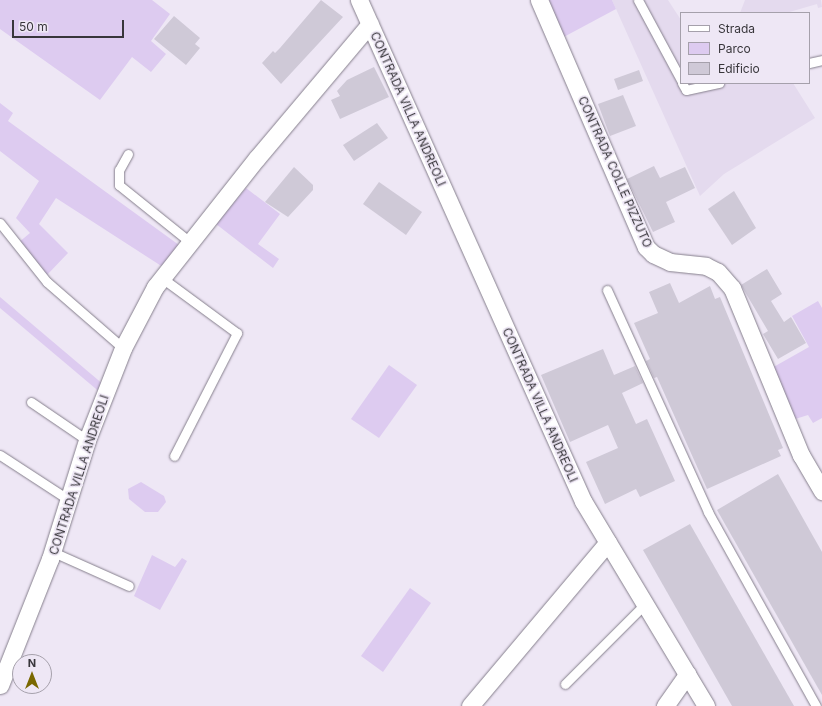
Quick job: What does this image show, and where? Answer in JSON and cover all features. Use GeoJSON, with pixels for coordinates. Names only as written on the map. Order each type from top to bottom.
{"type":"FeatureCollection","features":[{"type":"Feature","properties":{"kind":"street"},"geometry":{"type":"LineString","coordinates":[[359,0],[370,24]]}},
{"type":"Feature","properties":{"kind":"street","name":"CONTRADA COLLE PIZZUTO"},"geometry":{"type":"LineString","coordinates":[[540,0],[646,247],[653,254],[670,262],[706,266],[718,272],[732,288],[801,455],[822,491]]}},
{"type":"Feature","properties":{"kind":"street","name":"CONTRADA VILLA ANDREOLI"},"geometry":{"type":"LineString","coordinates":[[0,685],[53,552],[87,440],[123,348],[162,278],[370,24],[583,501],[706,706]]}},
{"type":"Feature","properties":{"kind":"street"},"geometry":{"type":"LineString","coordinates":[[470,706],[608,542]]}},
{"type":"Feature","properties":{"kind":"street"},"geometry":{"type":"LineString","coordinates":[[665,706],[687,674]]}},
{"type":"Feature","properties":{"kind":"lane"},"geometry":{"type":"LineString","coordinates":[[638,0],[680,78]]}},
{"type":"Feature","properties":{"kind":"lane"},"geometry":{"type":"LineString","coordinates":[[810,63],[822,60]]}},
{"type":"Feature","properties":{"kind":"lane"},"geometry":{"type":"LineString","coordinates":[[683,84],[686,90],[714,84]]}},
{"type":"Feature","properties":{"kind":"lane"},"geometry":{"type":"LineString","coordinates":[[128,154],[119,170],[119,185],[190,242]]}},
{"type":"Feature","properties":{"kind":"lane"},"geometry":{"type":"LineString","coordinates":[[0,223],[46,282],[123,348]]}},
{"type":"Feature","properties":{"kind":"lane"},"geometry":{"type":"LineString","coordinates":[[162,278],[237,333],[174,456]]}},
{"type":"Feature","properties":{"kind":"lane"},"geometry":{"type":"LineString","coordinates":[[607,290],[708,512],[816,706]]}},
{"type":"Feature","properties":{"kind":"lane"},"geometry":{"type":"LineString","coordinates":[[31,402],[87,440]]}},
{"type":"Feature","properties":{"kind":"lane"},"geometry":{"type":"LineString","coordinates":[[0,455],[69,500]]}},
{"type":"Feature","properties":{"kind":"lane"},"geometry":{"type":"LineString","coordinates":[[53,552],[129,586]]}},
{"type":"Feature","properties":{"kind":"lane"},"geometry":{"type":"LineString","coordinates":[[565,684],[645,604]]}},
{"type":"Feature","properties":{"kind":"shaded area"},"geometry":{"type":"Polygon","coordinates":[[[612,0],[668,0],[680,18],[680,84],[794,84],[815,118],[724,174],[700,196],[612,0]]]}},
{"type":"Feature","properties":{"kind":"shaded area"},"geometry":{"type":"Polygon","coordinates":[[[745,0],[821,0],[822,7],[818,8],[817,4],[789,12],[740,12],[745,0]]]}},
{"type":"Feature","properties":{"kind":"green space"},"geometry":{"type":"Polygon","coordinates":[[[0,0],[152,0],[170,14],[151,41],[166,54],[151,72],[132,57],[100,100],[0,29],[0,0]]]}},
{"type":"Feature","properties":{"kind":"green space"},"geometry":{"type":"Polygon","coordinates":[[[543,0],[612,0],[616,9],[560,39],[543,0]]]}},
{"type":"Feature","properties":{"kind":"green space"},"geometry":{"type":"Polygon","coordinates":[[[0,103],[13,113],[8,121],[179,245],[166,269],[56,198],[39,224],[68,253],[47,275],[18,243],[30,233],[16,218],[39,181],[0,151],[0,103]]]}},
{"type":"Feature","properties":{"kind":"green space"},"geometry":{"type":"Polygon","coordinates":[[[246,188],[280,214],[258,244],[279,259],[273,268],[216,224],[246,188]]]}},
{"type":"Feature","properties":{"kind":"green space"},"geometry":{"type":"Polygon","coordinates":[[[0,297],[104,385],[102,394],[0,308],[0,297]]]}},
{"type":"Feature","properties":{"kind":"green space"},"geometry":{"type":"Polygon","coordinates":[[[818,301],[822,308],[822,418],[813,423],[808,415],[792,420],[770,369],[809,347],[792,316],[818,301]]]}},
{"type":"Feature","properties":{"kind":"green space"},"geometry":{"type":"Polygon","coordinates":[[[389,365],[417,385],[379,438],[351,419],[389,365]]]}},
{"type":"Feature","properties":{"kind":"green space"},"geometry":{"type":"Polygon","coordinates":[[[141,482],[164,496],[166,502],[158,512],[145,512],[129,499],[128,489],[141,482]]]}},
{"type":"Feature","properties":{"kind":"green space"},"geometry":{"type":"Polygon","coordinates":[[[152,555],[175,567],[182,558],[187,561],[160,610],[134,596],[152,555]]]}},
{"type":"Feature","properties":{"kind":"green space"},"geometry":{"type":"Polygon","coordinates":[[[410,588],[431,603],[383,672],[361,656],[410,588]]]}},
{"type":"Feature","properties":{"kind":"building"},"geometry":{"type":"Polygon","coordinates":[[[321,0],[343,17],[281,84],[262,63],[273,51],[275,53],[280,48],[321,0]]]}},
{"type":"Feature","properties":{"kind":"building"},"geometry":{"type":"Polygon","coordinates":[[[174,16],[200,38],[195,44],[200,48],[186,65],[154,39],[174,16]]]}},
{"type":"Feature","properties":{"kind":"building"},"geometry":{"type":"Polygon","coordinates":[[[374,67],[389,97],[340,119],[331,100],[340,96],[337,91],[347,80],[374,67]]]}},
{"type":"Feature","properties":{"kind":"building"},"geometry":{"type":"Polygon","coordinates":[[[639,70],[643,81],[618,90],[614,79],[639,70]]]}},
{"type":"Feature","properties":{"kind":"building"},"geometry":{"type":"Polygon","coordinates":[[[623,95],[636,126],[610,136],[598,104],[623,95]]]}},
{"type":"Feature","properties":{"kind":"building"},"geometry":{"type":"Polygon","coordinates":[[[377,123],[388,138],[354,161],[343,145],[377,123]]]}},
{"type":"Feature","properties":{"kind":"building"},"geometry":{"type":"Polygon","coordinates":[[[654,166],[660,178],[685,167],[695,188],[666,202],[675,222],[653,232],[627,179],[654,166]]]}},
{"type":"Feature","properties":{"kind":"building"},"geometry":{"type":"Polygon","coordinates":[[[294,167],[313,185],[313,190],[288,217],[265,202],[294,167]]]}},
{"type":"Feature","properties":{"kind":"building"},"geometry":{"type":"Polygon","coordinates":[[[379,182],[422,212],[406,235],[363,204],[379,182]]]}},
{"type":"Feature","properties":{"kind":"building"},"geometry":{"type":"Polygon","coordinates":[[[734,191],[756,228],[732,245],[708,209],[734,191]]]}},
{"type":"Feature","properties":{"kind":"building"},"geometry":{"type":"Polygon","coordinates":[[[767,269],[782,294],[771,301],[784,322],[791,317],[806,343],[778,359],[763,334],[768,331],[741,285],[767,269]]]}},
{"type":"Feature","properties":{"kind":"building"},"geometry":{"type":"Polygon","coordinates":[[[670,283],[679,303],[710,286],[715,299],[720,297],[783,448],[778,450],[781,456],[707,489],[657,377],[654,378],[646,361],[650,359],[634,323],[658,313],[649,292],[670,283]]]}},
{"type":"Feature","properties":{"kind":"building"},"geometry":{"type":"Polygon","coordinates":[[[603,349],[614,375],[635,366],[643,383],[622,393],[636,424],[647,419],[675,481],[640,497],[636,489],[605,504],[586,462],[618,448],[608,425],[570,442],[541,375],[603,349]]]}},
{"type":"Feature","properties":{"kind":"building"},"geometry":{"type":"Polygon","coordinates":[[[778,474],[822,552],[822,695],[717,510],[778,474]]]}},
{"type":"Feature","properties":{"kind":"building"},"geometry":{"type":"Polygon","coordinates":[[[690,524],[794,706],[732,706],[643,550],[690,524]]]}}]}
